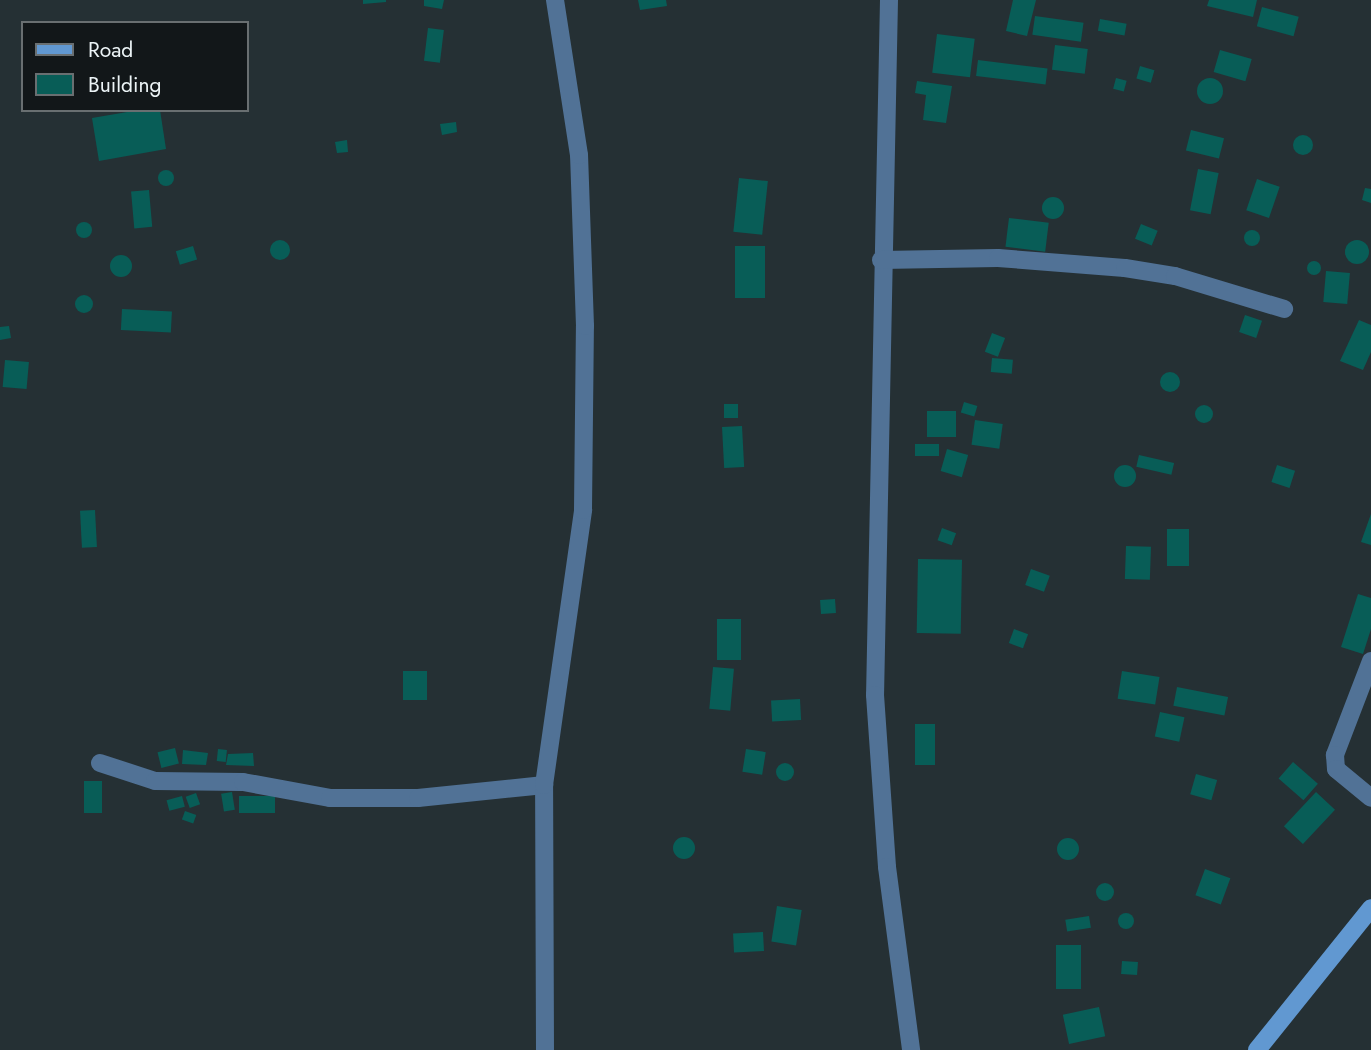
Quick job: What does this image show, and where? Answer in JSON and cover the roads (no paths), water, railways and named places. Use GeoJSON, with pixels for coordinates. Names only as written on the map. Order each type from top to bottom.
{"type":"FeatureCollection","features":[{"type":"Feature","properties":{"kind":"main road"},"geometry":{"type":"LineString","coordinates":[[1257,1050],[1371,908]]}},
{"type":"Feature","properties":{"kind":"street"},"geometry":{"type":"LineString","coordinates":[[545,1050],[544,785],[583,510],[585,326],[579,156],[555,0]]}},
{"type":"Feature","properties":{"kind":"street"},"geometry":{"type":"LineString","coordinates":[[889,0],[881,260],[874,695],[887,867],[911,1050]]}},
{"type":"Feature","properties":{"kind":"street"},"geometry":{"type":"LineString","coordinates":[[881,260],[998,258],[1125,268],[1175,276],[1284,309]]}},
{"type":"Feature","properties":{"kind":"street"},"geometry":{"type":"LineString","coordinates":[[1371,661],[1335,755],[1336,769],[1371,798]]}},
{"type":"Feature","properties":{"kind":"street"},"geometry":{"type":"LineString","coordinates":[[100,763],[155,780],[243,782],[330,798],[418,798],[544,785]]}}]}
